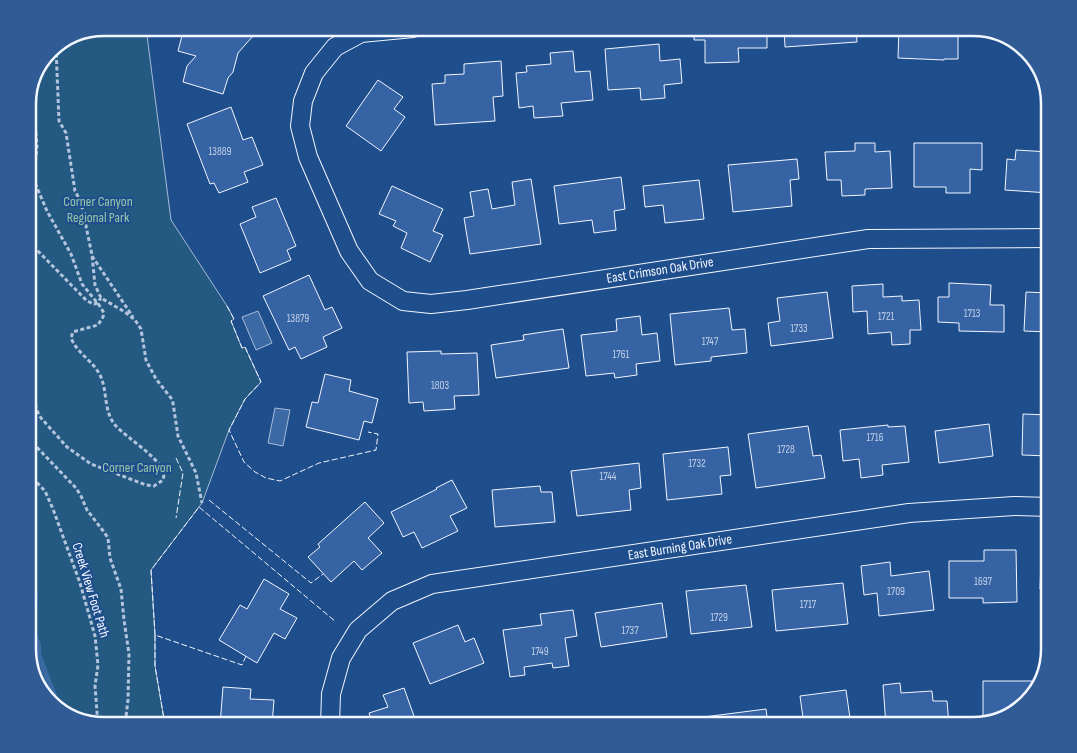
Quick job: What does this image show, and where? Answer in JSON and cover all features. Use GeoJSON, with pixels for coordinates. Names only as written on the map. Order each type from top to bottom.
{"type":"FeatureCollection","features":[{"type":"Feature","properties":{"kind":"street","name":"East Crimson Oak Drive"},"geometry":{"type":"LineString","coordinates":[[355,36],[335,47],[314,73],[303,101],[300,126],[308,157],[349,251],[370,281],[403,302],[431,304],[468,300],[868,239],[1041,238]]}},
{"type":"Feature","properties":{"kind":"street","name":"East Burning Oak Drive"},"geometry":{"type":"LineString","coordinates":[[330,717],[331,694],[341,658],[358,630],[392,601],[432,584],[909,513],[1014,506],[1041,508]]}},
{"type":"Feature","properties":{"kind":"path"},"geometry":{"type":"LineString","coordinates":[[56,56],[59,121],[66,133],[75,191],[81,202],[97,291],[101,298],[135,320]]}},
{"type":"Feature","properties":{"kind":"path"},"geometry":{"type":"LineString","coordinates":[[36,188],[46,211],[71,254],[82,284],[104,313],[100,323],[94,327],[73,332],[71,338],[100,375],[105,401],[115,425],[162,469],[164,474],[163,480],[154,486],[91,464],[57,436],[41,418],[36,409]]}},
{"type":"Feature","properties":{"kind":"path"},"geometry":{"type":"LineString","coordinates":[[36,249],[86,300],[92,303],[97,302],[101,298]]}},
{"type":"Feature","properties":{"kind":"path"},"geometry":{"type":"LineString","coordinates":[[92,255],[142,332],[146,360],[150,370],[173,403],[178,436],[196,473],[202,502]]}},
{"type":"Feature","properties":{"kind":"path"},"geometry":{"type":"LineString","coordinates":[[36,446],[76,488],[87,510],[108,538],[110,558],[121,589],[129,654],[126,717]]}},
{"type":"Feature","properties":{"kind":"path","name":"Creek View Foot Path"},"geometry":{"type":"LineString","coordinates":[[36,481],[45,491],[53,509],[80,583],[95,636],[98,666],[95,686],[97,716]]}},
{"type":"Feature","properties":{"kind":"green space"},"geometry":{"type":"Polygon","coordinates":[[[104,36],[147,36],[171,220],[227,306],[234,319],[231,321],[242,348],[245,347],[261,382],[245,399],[229,430],[202,503],[151,570],[155,666],[164,717],[104,717],[74,710],[56,697],[45,683],[36,653],[36,100],[41,78],[56,56],[78,41],[104,36]]]}},
{"type":"Feature","properties":{"kind":"shaded area"},"geometry":{"type":"Polygon","coordinates":[[[258,311],[272,343],[256,350],[242,317],[258,311]]]}},
{"type":"Feature","properties":{"kind":"shaded area"},"geometry":{"type":"Polygon","coordinates":[[[275,408],[290,410],[283,446],[268,443],[275,408]]]}},
{"type":"Feature","properties":{"kind":"building"},"geometry":{"type":"Polygon","coordinates":[[[182,36],[253,36],[238,53],[233,72],[228,78],[223,94],[183,82],[187,66],[196,56],[178,51],[182,36]]]}},
{"type":"Feature","properties":{"kind":"building"},"geometry":{"type":"Polygon","coordinates":[[[694,36],[767,36],[767,48],[738,48],[739,62],[705,63],[705,40],[694,40],[694,36]]]}},
{"type":"Feature","properties":{"kind":"building"},"geometry":{"type":"Polygon","coordinates":[[[784,36],[857,36],[857,42],[785,47],[784,36]]]}},
{"type":"Feature","properties":{"kind":"building"},"geometry":{"type":"Polygon","coordinates":[[[899,36],[958,36],[958,59],[898,58],[899,36]]]}},
{"type":"Feature","properties":{"kind":"building"},"geometry":{"type":"Polygon","coordinates":[[[659,44],[660,61],[680,59],[682,83],[664,85],[665,98],[641,100],[640,88],[608,90],[605,49],[659,44]]]}},
{"type":"Feature","properties":{"kind":"building"},"geometry":{"type":"Polygon","coordinates":[[[573,51],[575,72],[590,71],[593,100],[561,103],[563,116],[534,118],[533,106],[519,108],[516,73],[527,72],[526,66],[551,64],[550,53],[573,51]]]}},
{"type":"Feature","properties":{"kind":"building"},"geometry":{"type":"Polygon","coordinates":[[[501,61],[503,96],[493,97],[495,121],[435,125],[432,84],[445,83],[445,75],[464,74],[464,64],[501,61]]]}},
{"type":"Feature","properties":{"kind":"building"},"geometry":{"type":"Polygon","coordinates":[[[378,80],[403,97],[394,109],[405,117],[381,151],[346,126],[378,80]]]}},
{"type":"Feature","properties":{"kind":"building"},"geometry":{"type":"Polygon","coordinates":[[[231,107],[243,140],[252,137],[263,165],[244,172],[248,182],[219,193],[214,183],[210,184],[187,124],[231,107]]]}},
{"type":"Feature","properties":{"kind":"building"},"geometry":{"type":"Polygon","coordinates":[[[855,143],[875,143],[875,152],[890,151],[892,188],[865,189],[865,195],[842,196],[841,180],[827,180],[825,152],[855,151],[855,143]]]}},
{"type":"Feature","properties":{"kind":"building"},"geometry":{"type":"Polygon","coordinates":[[[914,143],[982,143],[982,170],[970,169],[970,193],[946,193],[946,187],[914,187],[914,143]]]}},
{"type":"Feature","properties":{"kind":"building"},"geometry":{"type":"Polygon","coordinates":[[[1016,150],[1041,152],[1041,192],[1005,190],[1007,159],[1015,160],[1016,150]]]}},
{"type":"Feature","properties":{"kind":"building"},"geometry":{"type":"Polygon","coordinates":[[[797,159],[799,179],[790,180],[792,206],[733,212],[728,165],[797,159]]]}},
{"type":"Feature","properties":{"kind":"building"},"geometry":{"type":"Polygon","coordinates":[[[621,177],[625,209],[614,211],[616,230],[594,233],[592,220],[559,224],[554,186],[621,177]]]}},
{"type":"Feature","properties":{"kind":"building"},"geometry":{"type":"Polygon","coordinates":[[[531,179],[541,244],[470,254],[464,218],[474,216],[470,192],[488,189],[492,209],[515,205],[512,182],[531,179]]]}},
{"type":"Feature","properties":{"kind":"building"},"geometry":{"type":"Polygon","coordinates":[[[699,180],[704,219],[665,223],[663,205],[645,207],[643,186],[699,180]]]}},
{"type":"Feature","properties":{"kind":"building"},"geometry":{"type":"Polygon","coordinates":[[[392,186],[443,209],[433,231],[443,235],[430,262],[401,248],[407,233],[393,226],[396,221],[379,214],[392,186]]]}},
{"type":"Feature","properties":{"kind":"building"},"geometry":{"type":"Polygon","coordinates":[[[276,198],[296,246],[287,250],[291,260],[260,273],[240,224],[256,217],[252,207],[276,198]]]}},
{"type":"Feature","properties":{"kind":"building"},"geometry":{"type":"Polygon","coordinates":[[[309,275],[325,310],[332,307],[342,328],[323,337],[327,347],[301,359],[295,347],[289,350],[263,296],[309,275]]]}},
{"type":"Feature","properties":{"kind":"building"},"geometry":{"type":"Polygon","coordinates":[[[949,283],[991,285],[990,305],[1004,305],[1004,332],[959,331],[959,323],[938,322],[938,297],[949,297],[949,283]]]}},
{"type":"Feature","properties":{"kind":"building"},"geometry":{"type":"Polygon","coordinates":[[[883,284],[883,297],[902,296],[902,301],[919,300],[921,330],[910,330],[910,344],[892,345],[891,332],[868,334],[867,311],[853,312],[852,286],[883,284]]]}},
{"type":"Feature","properties":{"kind":"building"},"geometry":{"type":"Polygon","coordinates":[[[827,292],[833,338],[771,346],[768,323],[780,321],[777,298],[827,292]]]}},
{"type":"Feature","properties":{"kind":"building"},"geometry":{"type":"Polygon","coordinates":[[[1026,292],[1041,293],[1041,332],[1024,331],[1026,292]]]}},
{"type":"Feature","properties":{"kind":"building"},"geometry":{"type":"Polygon","coordinates":[[[729,308],[732,330],[745,329],[747,353],[711,357],[711,361],[675,365],[670,314],[729,308]]]}},
{"type":"Feature","properties":{"kind":"building"},"geometry":{"type":"Polygon","coordinates":[[[640,316],[642,335],[657,333],[660,361],[636,364],[637,375],[615,378],[614,373],[586,376],[581,335],[617,331],[616,319],[640,316]]]}},
{"type":"Feature","properties":{"kind":"building"},"geometry":{"type":"Polygon","coordinates":[[[563,329],[569,368],[496,378],[491,345],[524,340],[523,335],[563,329]]]}},
{"type":"Feature","properties":{"kind":"building"},"geometry":{"type":"Polygon","coordinates":[[[441,351],[441,354],[477,353],[479,395],[454,396],[455,409],[424,411],[423,402],[409,403],[407,352],[441,351]]]}},
{"type":"Feature","properties":{"kind":"building"},"geometry":{"type":"Polygon","coordinates":[[[325,374],[351,380],[349,391],[378,399],[372,423],[364,421],[359,440],[306,427],[312,402],[318,403],[325,374]]]}},
{"type":"Feature","properties":{"kind":"building"},"geometry":{"type":"Polygon","coordinates":[[[1023,414],[1041,415],[1041,456],[1022,455],[1023,414]]]}},
{"type":"Feature","properties":{"kind":"building"},"geometry":{"type":"Polygon","coordinates":[[[989,424],[993,456],[939,463],[935,431],[989,424]]]}},
{"type":"Feature","properties":{"kind":"building"},"geometry":{"type":"Polygon","coordinates":[[[888,425],[888,427],[905,426],[909,462],[882,465],[883,475],[861,478],[859,459],[843,461],[840,430],[888,425]]]}},
{"type":"Feature","properties":{"kind":"building"},"geometry":{"type":"Polygon","coordinates":[[[808,426],[813,456],[821,455],[825,478],[756,488],[748,434],[808,426]]]}},
{"type":"Feature","properties":{"kind":"building"},"geometry":{"type":"Polygon","coordinates":[[[728,447],[731,475],[720,476],[722,494],[667,500],[663,454],[728,447]]]}},
{"type":"Feature","properties":{"kind":"building"},"geometry":{"type":"Polygon","coordinates":[[[639,463],[641,488],[629,490],[631,510],[577,516],[571,471],[639,463]]]}},
{"type":"Feature","properties":{"kind":"building"},"geometry":{"type":"Polygon","coordinates":[[[452,480],[467,508],[450,516],[458,531],[422,548],[414,532],[403,537],[391,512],[452,480]]]}},
{"type":"Feature","properties":{"kind":"building"},"geometry":{"type":"Polygon","coordinates":[[[540,486],[541,492],[552,492],[555,522],[495,527],[492,490],[540,486]]]}},
{"type":"Feature","properties":{"kind":"building"},"geometry":{"type":"Polygon","coordinates":[[[365,502],[384,523],[368,538],[382,553],[362,570],[354,561],[331,582],[308,557],[320,547],[318,544],[365,502]]]}},
{"type":"Feature","properties":{"kind":"building"},"geometry":{"type":"Polygon","coordinates":[[[984,550],[1016,550],[1017,602],[983,603],[983,598],[949,598],[949,561],[984,561],[984,550]]]}},
{"type":"Feature","properties":{"kind":"building"},"geometry":{"type":"Polygon","coordinates":[[[890,562],[891,576],[929,571],[934,610],[879,616],[877,593],[864,595],[861,566],[890,562]]]}},
{"type":"Feature","properties":{"kind":"building"},"geometry":{"type":"Polygon","coordinates":[[[264,579],[289,594],[280,609],[297,618],[285,639],[274,633],[257,663],[219,640],[240,605],[247,609],[264,579]]]}},
{"type":"Feature","properties":{"kind":"building"},"geometry":{"type":"Polygon","coordinates":[[[843,583],[848,624],[776,631],[772,590],[843,583]]]}},
{"type":"Feature","properties":{"kind":"building"},"geometry":{"type":"Polygon","coordinates":[[[746,585],[752,627],[691,634],[686,591],[746,585]]]}},
{"type":"Feature","properties":{"kind":"building"},"geometry":{"type":"Polygon","coordinates":[[[662,603],[667,637],[601,647],[595,613],[662,603]]]}},
{"type":"Feature","properties":{"kind":"building"},"geometry":{"type":"Polygon","coordinates":[[[573,610],[577,636],[565,638],[569,666],[553,668],[552,663],[524,667],[525,675],[510,677],[503,630],[542,625],[540,614],[573,610]]]}},
{"type":"Feature","properties":{"kind":"building"},"geometry":{"type":"Polygon","coordinates":[[[458,625],[465,642],[474,638],[484,663],[430,684],[413,643],[458,625]]]}},
{"type":"Feature","properties":{"kind":"building"},"geometry":{"type":"Polygon","coordinates":[[[983,681],[1033,681],[1021,697],[1007,708],[983,716],[983,681]]]}},
{"type":"Feature","properties":{"kind":"building"},"geometry":{"type":"Polygon","coordinates":[[[900,683],[901,693],[932,691],[933,701],[947,701],[948,717],[885,717],[883,685],[900,683]]]}},
{"type":"Feature","properties":{"kind":"building"},"geometry":{"type":"Polygon","coordinates":[[[223,687],[251,689],[250,699],[274,700],[273,717],[221,717],[223,687]]]}},
{"type":"Feature","properties":{"kind":"building"},"geometry":{"type":"Polygon","coordinates":[[[404,688],[414,717],[370,717],[369,713],[388,707],[383,695],[404,688]]]}},
{"type":"Feature","properties":{"kind":"building"},"geometry":{"type":"Polygon","coordinates":[[[846,690],[850,717],[803,717],[800,696],[846,690]]]}},
{"type":"Feature","properties":{"kind":"building"},"geometry":{"type":"Polygon","coordinates":[[[766,709],[767,717],[704,717],[766,709]]]}},
{"type":"Feature","properties":{"kind":"waterway"},"geometry":{"type":"LineString","coordinates":[[36,639],[39,656],[54,694]]}},
{"type":"Feature","properties":{"kind":"fence"},"geometry":{"type":"LineString","coordinates":[[227,306],[234,319],[231,321],[242,348],[245,347],[261,382],[245,399],[229,430],[244,462],[255,472],[266,478],[280,481],[319,463],[376,450],[378,434],[368,432]]}},
{"type":"Feature","properties":{"kind":"fence"},"geometry":{"type":"LineString","coordinates":[[176,458],[183,473],[176,518]]}},
{"type":"Feature","properties":{"kind":"fence"},"geometry":{"type":"LineString","coordinates":[[209,500],[311,583],[323,574]]}},
{"type":"Feature","properties":{"kind":"fence"},"geometry":{"type":"LineString","coordinates":[[246,656],[242,665],[155,635],[151,570],[199,507],[336,622]]}},
{"type":"Feature","properties":{"kind":"fence"},"geometry":{"type":"LineString","coordinates":[[155,635],[155,666],[164,717]]}},
{"type":"Feature","properties":{"kind":"park label","name":"Corner Canyon Regional Park"},"geometry":{"type":"Point","coordinates":[98,210]}},
{"type":"Feature","properties":{"kind":"park label","name":"Corner Canyon"},"geometry":{"type":"Point","coordinates":[137,467]}}]}
